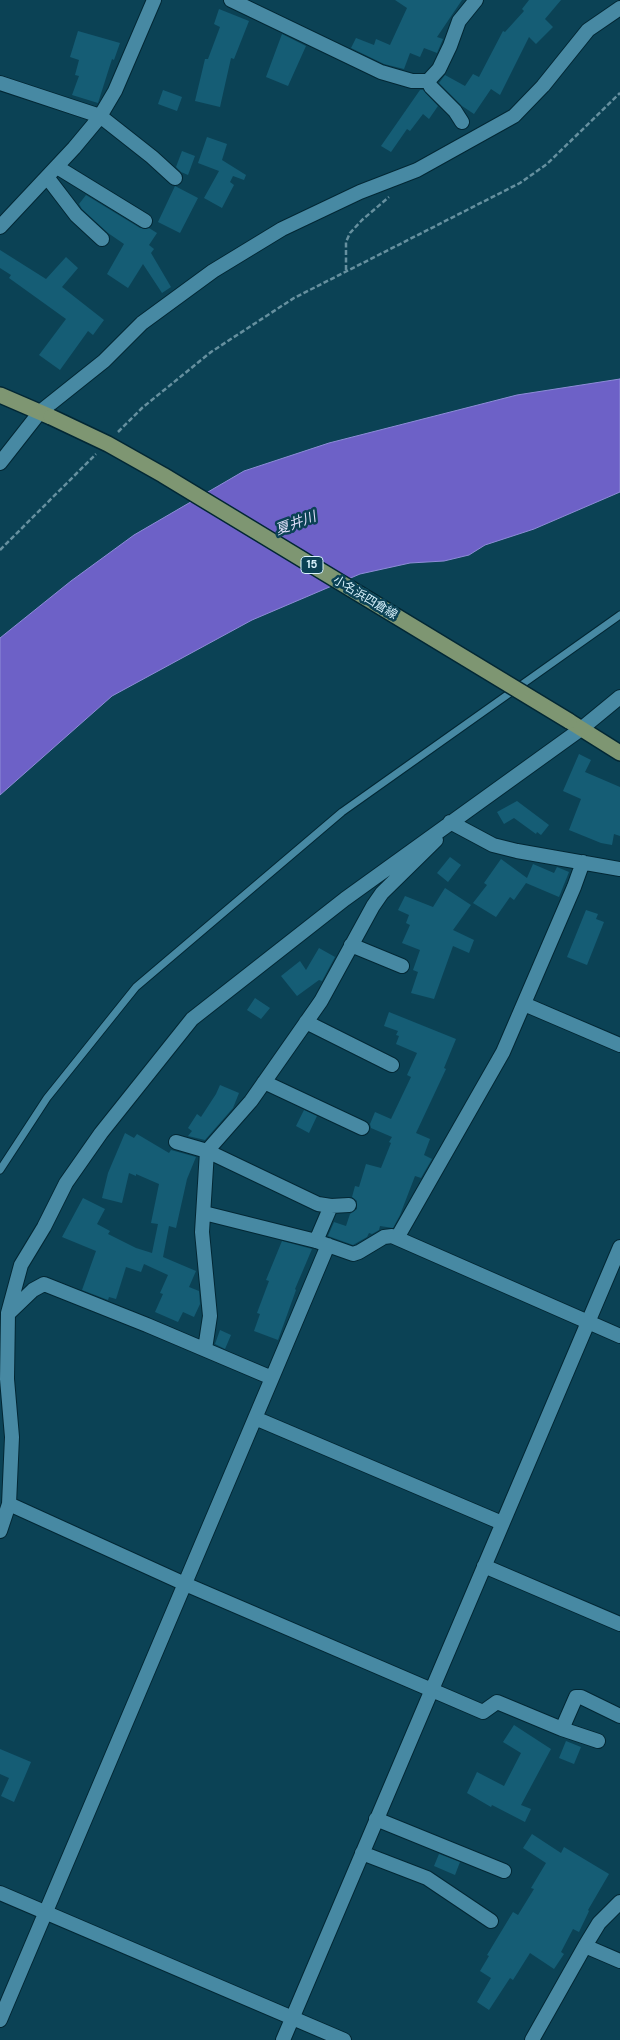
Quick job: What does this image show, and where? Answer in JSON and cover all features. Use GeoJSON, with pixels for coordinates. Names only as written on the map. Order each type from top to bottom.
{"type":"FeatureCollection","features":[{"type":"Feature","properties":{"kind":"main road","name":"小名浜四倉線"},"geometry":{"type":"LineString","coordinates":[[0,395],[108,444],[163,475],[620,753]]}},
{"type":"Feature","properties":{"kind":"street"},"geometry":{"type":"LineString","coordinates":[[0,227],[52,172],[100,116],[115,91],[154,0]]}},
{"type":"Feature","properties":{"kind":"street"},"geometry":{"type":"LineString","coordinates":[[231,0],[381,72],[412,81],[428,81],[439,69],[459,21],[476,0]]}},
{"type":"Feature","properties":{"kind":"street"},"geometry":{"type":"LineString","coordinates":[[0,463],[45,414],[142,323],[213,271],[282,229],[360,192],[417,170],[514,116],[543,86],[588,30],[620,8]]}},
{"type":"Feature","properties":{"kind":"street"},"geometry":{"type":"LineString","coordinates":[[428,81],[430,87],[455,111],[462,122]]}},
{"type":"Feature","properties":{"kind":"street"},"geometry":{"type":"LineString","coordinates":[[0,83],[100,116],[152,157],[175,178]]}},
{"type":"Feature","properties":{"kind":"street"},"geometry":{"type":"LineString","coordinates":[[52,172],[145,221]]}},
{"type":"Feature","properties":{"kind":"street"},"geometry":{"type":"LineString","coordinates":[[52,172],[76,215],[102,239]]}},
{"type":"Feature","properties":{"kind":"street"},"geometry":{"type":"LineString","coordinates":[[0,1531],[8,1504],[12,1437],[7,1379],[8,1313],[21,1265],[44,1227],[66,1183],[107,1125],[192,1019],[345,899],[445,826],[575,725],[620,697]]}},
{"type":"Feature","properties":{"kind":"street"},"geometry":{"type":"LineString","coordinates":[[445,826],[493,845],[517,851],[620,868]]}},
{"type":"Feature","properties":{"kind":"street"},"geometry":{"type":"LineString","coordinates":[[205,1349],[210,1316],[202,1232],[208,1151],[251,1101],[321,1001],[382,893],[436,842],[445,826]]}},
{"type":"Feature","properties":{"kind":"street"},"geometry":{"type":"LineString","coordinates":[[397,1238],[503,1052],[583,862]]}},
{"type":"Feature","properties":{"kind":"street"},"geometry":{"type":"LineString","coordinates":[[351,945],[402,966]]}},
{"type":"Feature","properties":{"kind":"street"},"geometry":{"type":"LineString","coordinates":[[524,1004],[620,1045]]}},
{"type":"Feature","properties":{"kind":"street"},"geometry":{"type":"LineString","coordinates":[[306,1022],[392,1065]]}},
{"type":"Feature","properties":{"kind":"street"},"geometry":{"type":"LineString","coordinates":[[264,1082],[362,1128]]}},
{"type":"Feature","properties":{"kind":"street"},"geometry":{"type":"LineString","coordinates":[[176,1142],[208,1151],[318,1204],[330,1206],[349,1205]]}},
{"type":"Feature","properties":{"kind":"street"},"geometry":{"type":"LineString","coordinates":[[0,2020],[272,1378],[322,1243],[330,1206]]}},
{"type":"Feature","properties":{"kind":"street"},"geometry":{"type":"LineString","coordinates":[[204,1212],[322,1243],[353,1254],[384,1237],[397,1238],[620,1336]]}},
{"type":"Feature","properties":{"kind":"street"},"geometry":{"type":"LineString","coordinates":[[283,2040],[620,1247]]}},
{"type":"Feature","properties":{"kind":"street"},"geometry":{"type":"LineString","coordinates":[[8,1313],[33,1290],[44,1284],[272,1378]]}},
{"type":"Feature","properties":{"kind":"street"},"geometry":{"type":"LineString","coordinates":[[255,1418],[502,1523]]}},
{"type":"Feature","properties":{"kind":"street"},"geometry":{"type":"LineString","coordinates":[[8,1504],[185,1584],[431,1688],[483,1712],[497,1702],[562,1729],[598,1741]]}},
{"type":"Feature","properties":{"kind":"street"},"geometry":{"type":"LineString","coordinates":[[484,1566],[620,1624]]}},
{"type":"Feature","properties":{"kind":"street"},"geometry":{"type":"LineString","coordinates":[[562,1729],[576,1697],[581,1697],[620,1716]]}},
{"type":"Feature","properties":{"kind":"street"},"geometry":{"type":"LineString","coordinates":[[376,1819],[504,1870]]}},
{"type":"Feature","properties":{"kind":"street"},"geometry":{"type":"LineString","coordinates":[[362,1852],[427,1878],[491,1921]]}},
{"type":"Feature","properties":{"kind":"street"},"geometry":{"type":"LineString","coordinates":[[0,1893],[344,2040]]}},
{"type":"Feature","properties":{"kind":"street"},"geometry":{"type":"LineString","coordinates":[[532,2040],[598,1923],[620,1902]]}},
{"type":"Feature","properties":{"kind":"street"},"geometry":{"type":"LineString","coordinates":[[585,1946],[620,1961]]}},
{"type":"Feature","properties":{"kind":"lane"},"geometry":{"type":"LineString","coordinates":[[0,1170],[47,1098],[136,987],[342,812],[620,615]]}},
{"type":"Feature","properties":{"kind":"path"},"geometry":{"type":"LineString","coordinates":[[116,434],[142,408],[211,352],[294,298],[520,183],[547,164],[620,93]]}},
{"type":"Feature","properties":{"kind":"path"},"geometry":{"type":"LineString","coordinates":[[346,270],[346,242],[350,233],[362,220],[390,197]]}},
{"type":"Feature","properties":{"kind":"path"},"geometry":{"type":"LineString","coordinates":[[0,550],[103,448]]}},
{"type":"Feature","properties":{"kind":"water","name":"夏井川"},"geometry":{"type":"Polygon","coordinates":[[[620,379],[620,492],[534,529],[485,545],[469,555],[444,561],[410,563],[360,574],[252,620],[112,696],[0,795],[0,638],[71,581],[134,535],[244,471],[329,443],[517,395],[620,379]]]}},
{"type":"Feature","properties":{"kind":"building"},"geometry":{"type":"Polygon","coordinates":[[[395,0],[462,0],[437,37],[443,39],[437,53],[424,48],[420,57],[410,53],[404,69],[384,64],[351,48],[356,38],[374,45],[376,39],[390,45],[407,8],[395,0]]]}},
{"type":"Feature","properties":{"kind":"building"},"geometry":{"type":"Polygon","coordinates":[[[529,0],[561,0],[545,19],[553,27],[536,44],[529,37],[500,95],[491,89],[474,114],[462,106],[439,83],[445,75],[465,86],[473,74],[479,77],[503,31],[505,32],[524,11],[522,9],[529,0]]]}},
{"type":"Feature","properties":{"kind":"building"},"geometry":{"type":"Polygon","coordinates":[[[219,9],[249,21],[234,59],[231,58],[220,107],[195,101],[205,59],[208,59],[220,27],[214,24],[219,9]]]}},
{"type":"Feature","properties":{"kind":"building"},"geometry":{"type":"Polygon","coordinates":[[[78,31],[120,43],[114,60],[112,59],[98,103],[72,95],[79,76],[75,75],[79,60],[70,57],[78,31]]]}},
{"type":"Feature","properties":{"kind":"building"},"geometry":{"type":"Polygon","coordinates":[[[282,34],[306,46],[288,86],[266,77],[282,34]]]}},
{"type":"Feature","properties":{"kind":"building"},"geometry":{"type":"Polygon","coordinates":[[[163,90],[182,97],[177,111],[158,104],[163,90]]]}},
{"type":"Feature","properties":{"kind":"building"},"geometry":{"type":"Polygon","coordinates":[[[420,90],[423,90],[438,106],[429,119],[423,114],[410,131],[407,129],[391,152],[381,146],[420,90]]]}},
{"type":"Feature","properties":{"kind":"building"},"geometry":{"type":"Polygon","coordinates":[[[207,137],[227,144],[222,160],[246,175],[244,180],[233,176],[230,182],[234,185],[222,208],[204,198],[219,171],[198,163],[207,137]]]}},
{"type":"Feature","properties":{"kind":"building"},"geometry":{"type":"Polygon","coordinates":[[[182,151],[195,156],[188,175],[176,167],[182,151]]]}},
{"type":"Feature","properties":{"kind":"building"},"geometry":{"type":"Polygon","coordinates":[[[175,186],[198,198],[180,233],[158,222],[175,186]]]}},
{"type":"Feature","properties":{"kind":"building"},"geometry":{"type":"Polygon","coordinates":[[[86,195],[140,228],[149,228],[157,233],[149,245],[154,249],[151,253],[171,287],[162,293],[143,264],[128,288],[107,274],[124,244],[108,233],[82,209],[79,204],[86,195]]]}},
{"type":"Feature","properties":{"kind":"building"},"geometry":{"type":"Polygon","coordinates":[[[0,250],[46,279],[66,257],[78,268],[62,287],[104,320],[93,335],[88,331],[60,370],[39,355],[66,319],[9,278],[11,275],[0,268],[0,250]]]}},
{"type":"Feature","properties":{"kind":"building"},"geometry":{"type":"Polygon","coordinates":[[[579,754],[591,760],[585,772],[620,787],[620,836],[614,834],[612,845],[601,843],[569,830],[581,799],[563,791],[579,754]]]}},
{"type":"Feature","properties":{"kind":"building"},"geometry":{"type":"Polygon","coordinates":[[[517,801],[549,825],[541,835],[537,832],[536,834],[514,818],[504,824],[497,812],[517,801]]]}},
{"type":"Feature","properties":{"kind":"building"},"geometry":{"type":"Polygon","coordinates":[[[450,857],[461,865],[448,882],[437,873],[450,857]]]}},
{"type":"Feature","properties":{"kind":"building"},"geometry":{"type":"Polygon","coordinates":[[[501,859],[527,878],[533,864],[554,873],[557,867],[569,872],[559,897],[526,883],[514,900],[510,897],[496,917],[473,903],[487,885],[484,883],[501,859]]]}},
{"type":"Feature","properties":{"kind":"building"},"geometry":{"type":"Polygon","coordinates":[[[445,888],[471,905],[453,930],[474,940],[469,953],[453,946],[434,999],[411,993],[418,972],[413,970],[420,950],[402,943],[410,925],[406,923],[409,915],[398,910],[405,896],[433,907],[445,888]]]}},
{"type":"Feature","properties":{"kind":"building"},"geometry":{"type":"Polygon","coordinates":[[[586,910],[598,914],[596,919],[604,922],[587,965],[567,957],[586,910]]]}},
{"type":"Feature","properties":{"kind":"building"},"geometry":{"type":"Polygon","coordinates":[[[319,948],[335,957],[322,981],[319,980],[297,996],[281,976],[300,961],[306,970],[319,948]]]}},
{"type":"Feature","properties":{"kind":"building"},"geometry":{"type":"Polygon","coordinates":[[[255,998],[270,1008],[261,1019],[247,1010],[255,998]]]}},
{"type":"Feature","properties":{"kind":"building"},"geometry":{"type":"Polygon","coordinates":[[[389,1012],[456,1039],[444,1068],[446,1069],[416,1133],[430,1139],[424,1155],[432,1159],[421,1178],[415,1176],[393,1228],[380,1226],[379,1230],[372,1234],[369,1233],[367,1237],[353,1245],[328,1236],[334,1222],[346,1226],[350,1214],[357,1209],[357,1201],[352,1197],[355,1186],[359,1187],[366,1164],[381,1168],[392,1137],[371,1128],[370,1124],[375,1112],[391,1119],[411,1077],[407,1075],[417,1053],[396,1044],[399,1036],[396,1035],[398,1031],[384,1026],[389,1012]]]}},
{"type":"Feature","properties":{"kind":"building"},"geometry":{"type":"Polygon","coordinates":[[[220,1085],[239,1093],[233,1108],[205,1140],[188,1136],[192,1131],[188,1128],[197,1114],[201,1117],[220,1085]]]}},
{"type":"Feature","properties":{"kind":"building"},"geometry":{"type":"Polygon","coordinates":[[[304,1110],[317,1116],[309,1133],[296,1126],[304,1110]]]}},
{"type":"Feature","properties":{"kind":"building"},"geometry":{"type":"Polygon","coordinates":[[[125,1133],[134,1138],[137,1134],[169,1153],[171,1150],[196,1157],[187,1179],[176,1228],[169,1226],[163,1257],[196,1271],[189,1287],[199,1291],[200,1304],[194,1317],[183,1312],[178,1322],[155,1312],[163,1294],[160,1293],[168,1275],[144,1264],[141,1272],[126,1267],[116,1299],[109,1297],[108,1300],[82,1290],[96,1251],[62,1237],[83,1198],[105,1209],[97,1224],[110,1231],[108,1234],[136,1248],[152,1253],[158,1224],[151,1223],[159,1184],[129,1173],[122,1203],[102,1198],[108,1173],[125,1133]]]}},
{"type":"Feature","properties":{"kind":"building"},"geometry":{"type":"Polygon","coordinates":[[[282,1241],[312,1249],[295,1289],[278,1340],[254,1331],[260,1314],[257,1313],[269,1281],[266,1280],[282,1241]]]}},
{"type":"Feature","properties":{"kind":"building"},"geometry":{"type":"Polygon","coordinates":[[[220,1330],[231,1335],[225,1349],[215,1344],[220,1330]]]}},
{"type":"Feature","properties":{"kind":"building"},"geometry":{"type":"Polygon","coordinates":[[[514,1725],[551,1749],[521,1805],[531,1809],[525,1822],[492,1805],[491,1807],[467,1793],[477,1772],[504,1786],[521,1753],[503,1742],[514,1725]]]}},
{"type":"Feature","properties":{"kind":"building"},"geometry":{"type":"Polygon","coordinates":[[[566,1741],[581,1747],[574,1764],[559,1758],[566,1741]]]}},
{"type":"Feature","properties":{"kind":"building"},"geometry":{"type":"Polygon","coordinates":[[[0,1749],[31,1762],[14,1802],[1,1796],[9,1778],[0,1774],[0,1749]]]}},
{"type":"Feature","properties":{"kind":"building"},"geometry":{"type":"Polygon","coordinates":[[[532,1834],[561,1853],[564,1847],[609,1874],[588,1910],[579,1932],[573,1929],[561,1952],[564,1954],[554,1969],[530,1953],[513,1980],[510,1978],[489,2010],[477,2002],[491,1978],[480,1971],[489,1956],[487,1955],[513,1912],[518,1915],[534,1889],[531,1888],[546,1863],[523,1848],[532,1834]]]}},
{"type":"Feature","properties":{"kind":"building"},"geometry":{"type":"Polygon","coordinates":[[[439,1854],[460,1862],[455,1875],[434,1866],[439,1854]]]}}]}
